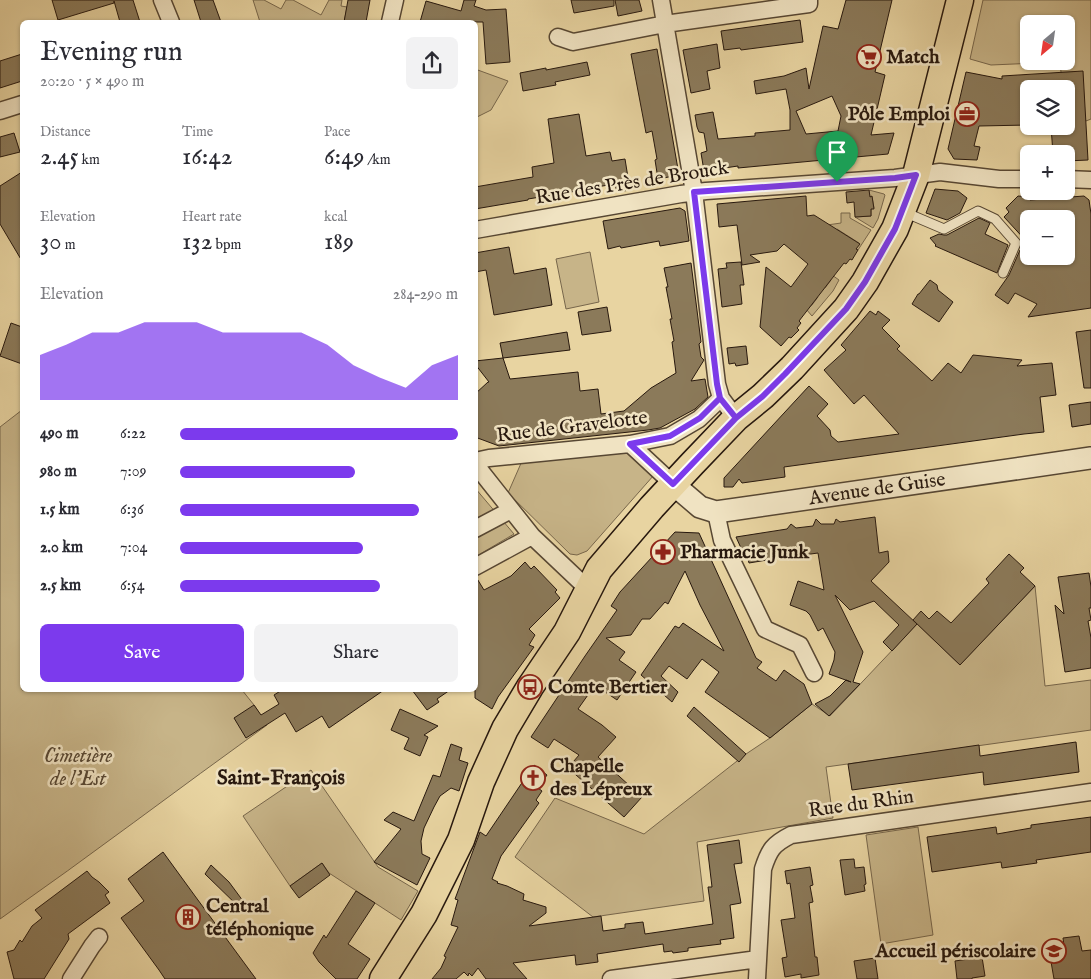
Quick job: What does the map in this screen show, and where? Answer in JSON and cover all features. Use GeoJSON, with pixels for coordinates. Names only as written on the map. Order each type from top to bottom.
{"type":"FeatureCollection","features":[{"type":"Feature","properties":{"kind":"main road"},"geometry":{"type":"LineString","coordinates":[[383,979],[424,914],[461,840],[481,782],[505,729],[530,687],[567,632],[599,569],[673,484],[728,408],[767,392],[846,309],[865,282],[895,229],[916,175],[960,0]]}},
{"type":"Feature","properties":{"kind":"street"},"geometry":{"type":"LineString","coordinates":[[162,0],[170,20]]}},
{"type":"Feature","properties":{"kind":"street"},"geometry":{"type":"LineString","coordinates":[[390,20],[395,0]]}},
{"type":"Feature","properties":{"kind":"street"},"geometry":{"type":"LineString","coordinates":[[661,0],[694,192],[717,384],[728,408]]}},
{"type":"Feature","properties":{"kind":"street"},"geometry":{"type":"LineString","coordinates":[[558,37],[573,42],[665,24],[809,4],[809,0]]}},
{"type":"Feature","properties":{"kind":"street"},"geometry":{"type":"LineString","coordinates":[[0,111],[20,105]]}},
{"type":"Feature","properties":{"kind":"street","name":"Rue des Près de Brouck"},"geometry":{"type":"LineString","coordinates":[[478,229],[694,192],[895,178],[940,172],[999,179],[1020,179]]}},
{"type":"Feature","properties":{"kind":"street"},"geometry":{"type":"LineString","coordinates":[[1075,180],[1091,180]]}},
{"type":"Feature","properties":{"kind":"street","name":"Rue de Gravelotte"},"geometry":{"type":"LineString","coordinates":[[478,461],[488,458],[630,444],[670,436],[700,418],[728,408]]}},
{"type":"Feature","properties":{"kind":"street"},"geometry":{"type":"LineString","coordinates":[[630,444],[700,507],[716,512],[722,540],[765,629],[800,645],[814,672]]}},
{"type":"Feature","properties":{"kind":"street","name":"Avenue de Guise"},"geometry":{"type":"LineString","coordinates":[[716,512],[1091,458]]}},
{"type":"Feature","properties":{"kind":"street"},"geometry":{"type":"LineString","coordinates":[[478,466],[532,536],[589,590]]}},
{"type":"Feature","properties":{"kind":"street"},"geometry":{"type":"LineString","coordinates":[[478,527],[511,510]]}},
{"type":"Feature","properties":{"kind":"street"},"geometry":{"type":"LineString","coordinates":[[478,565],[532,536]]}},
{"type":"Feature","properties":{"kind":"street","name":"Rue du Rhin"},"geometry":{"type":"LineString","coordinates":[[757,979],[763,869],[767,855],[778,842],[791,835],[1091,792]]}},
{"type":"Feature","properties":{"kind":"street"},"geometry":{"type":"LineString","coordinates":[[71,979],[99,937]]}},
{"type":"Feature","properties":{"kind":"street"},"geometry":{"type":"LineString","coordinates":[[611,979],[758,959]]}},
{"type":"Feature","properties":{"kind":"lane"},"geometry":{"type":"LineString","coordinates":[[902,211],[944,229],[978,210],[995,219],[1016,243],[1003,273]]}},
{"type":"Feature","properties":{"kind":"green space"},"geometry":{"type":"Polygon","coordinates":[[[253,0],[264,0],[281,9],[286,0],[293,0],[321,15],[329,0],[342,0],[341,6],[347,7],[344,20],[259,20],[253,0]]]}},
{"type":"Feature","properties":{"kind":"green space"},"geometry":{"type":"Polygon","coordinates":[[[983,0],[1091,0],[1091,119],[1086,121],[1075,99],[1075,80],[1065,80],[1061,72],[1061,70],[1075,70],[1075,15],[1020,15],[1020,64],[991,65],[970,59],[983,0]]]}},
{"type":"Feature","properties":{"kind":"green space"},"geometry":{"type":"Polygon","coordinates":[[[478,70],[508,81],[491,110],[478,116],[478,70]]]}},
{"type":"Feature","properties":{"kind":"green space"},"geometry":{"type":"Polygon","coordinates":[[[869,190],[885,195],[878,219],[873,228],[855,217],[871,216],[871,209],[874,208],[869,190]]]}},
{"type":"Feature","properties":{"kind":"green space"},"geometry":{"type":"Polygon","coordinates":[[[841,213],[850,213],[850,218],[871,230],[858,250],[856,249],[859,243],[837,229],[828,243],[820,226],[841,223],[841,213]]]}},
{"type":"Feature","properties":{"kind":"green space"},"geometry":{"type":"Polygon","coordinates":[[[590,252],[599,302],[566,309],[556,259],[590,252]]]}},
{"type":"Feature","properties":{"kind":"green space"},"geometry":{"type":"Polygon","coordinates":[[[832,275],[839,280],[833,291],[812,316],[806,309],[818,297],[816,295],[823,286],[825,288],[832,275]]]}},
{"type":"Feature","properties":{"kind":"green space","name":"Cimetière de l'Est"},"geometry":{"type":"Polygon","coordinates":[[[20,412],[20,692],[244,692],[267,725],[0,919],[0,427],[20,412]]]}},
{"type":"Feature","properties":{"kind":"green space"},"geometry":{"type":"Polygon","coordinates":[[[628,452],[654,475],[587,551],[577,555],[570,554],[508,493],[522,461],[628,452]]]}},
{"type":"Feature","properties":{"kind":"green space"},"geometry":{"type":"Polygon","coordinates":[[[478,492],[514,534],[478,555],[478,492]]]}},
{"type":"Feature","properties":{"kind":"green space"},"geometry":{"type":"Polygon","coordinates":[[[1035,586],[1045,686],[1091,680],[1091,730],[826,767],[833,818],[697,842],[704,901],[593,917],[515,857],[555,798],[644,834],[812,704],[830,716],[917,624],[960,665],[1035,586]]]}},
{"type":"Feature","properties":{"kind":"green space"},"geometry":{"type":"Polygon","coordinates":[[[311,770],[378,867],[418,891],[401,920],[329,873],[322,863],[290,886],[243,816],[311,770]]]}},
{"type":"Feature","properties":{"kind":"green space"},"geometry":{"type":"Polygon","coordinates":[[[918,827],[933,935],[881,944],[866,835],[918,827]]]}},
{"type":"Feature","properties":{"kind":"building"},"geometry":{"type":"Polygon","coordinates":[[[52,0],[133,0],[139,20],[119,20],[114,1],[114,3],[58,20],[52,0]]]}},
{"type":"Feature","properties":{"kind":"building"},"geometry":{"type":"Polygon","coordinates":[[[194,0],[213,0],[220,20],[200,20],[194,0]]]}},
{"type":"Feature","properties":{"kind":"building"},"geometry":{"type":"Polygon","coordinates":[[[348,0],[370,0],[366,20],[344,20],[348,0]]]}},
{"type":"Feature","properties":{"kind":"building"},"geometry":{"type":"Polygon","coordinates":[[[464,0],[476,0],[474,6],[486,10],[506,9],[510,62],[486,64],[483,22],[478,22],[478,20],[421,20],[426,1],[461,11],[464,0]]]}},
{"type":"Feature","properties":{"kind":"building"},"geometry":{"type":"Polygon","coordinates":[[[571,0],[614,0],[614,6],[574,13],[571,0]]]}},
{"type":"Feature","properties":{"kind":"building"},"geometry":{"type":"Polygon","coordinates":[[[615,0],[639,0],[642,11],[618,16],[615,0]]]}},
{"type":"Feature","properties":{"kind":"building"},"geometry":{"type":"Polygon","coordinates":[[[846,0],[892,0],[875,72],[885,75],[871,135],[894,133],[888,154],[738,168],[738,166],[704,171],[701,153],[707,151],[704,133],[699,132],[695,115],[713,112],[718,139],[755,136],[755,133],[790,130],[790,110],[786,89],[756,94],[754,81],[784,76],[806,68],[809,89],[823,26],[838,29],[846,0]],[[832,96],[796,111],[806,134],[838,131],[841,116],[832,96]]]}},
{"type":"Feature","properties":{"kind":"building"},"geometry":{"type":"Polygon","coordinates":[[[800,20],[803,42],[741,50],[740,48],[724,50],[721,31],[800,20]]]}},
{"type":"Feature","properties":{"kind":"building"},"geometry":{"type":"Polygon","coordinates":[[[717,44],[720,68],[707,71],[710,89],[691,93],[683,50],[717,44]]]}},
{"type":"Feature","properties":{"kind":"building"},"geometry":{"type":"Polygon","coordinates":[[[657,49],[679,175],[658,179],[652,131],[646,133],[631,54],[657,49]]]}},
{"type":"Feature","properties":{"kind":"building"},"geometry":{"type":"Polygon","coordinates":[[[20,55],[20,82],[0,88],[0,61],[20,55]]]}},
{"type":"Feature","properties":{"kind":"building"},"geometry":{"type":"Polygon","coordinates":[[[587,62],[590,75],[555,82],[556,85],[523,91],[520,73],[587,62]]]}},
{"type":"Feature","properties":{"kind":"building"},"geometry":{"type":"Polygon","coordinates":[[[1083,71],[1088,160],[1075,161],[1075,145],[1052,145],[1052,135],[1075,135],[1075,80],[1020,80],[1020,125],[979,126],[974,146],[980,147],[977,160],[954,159],[948,149],[966,72],[1002,79],[1002,76],[1083,71]]]}},
{"type":"Feature","properties":{"kind":"building"},"geometry":{"type":"Polygon","coordinates":[[[579,114],[586,156],[610,152],[612,161],[625,159],[630,190],[617,192],[615,184],[478,208],[478,186],[533,177],[532,167],[554,163],[548,119],[579,114]]]}},
{"type":"Feature","properties":{"kind":"building"},"geometry":{"type":"Polygon","coordinates":[[[14,133],[20,152],[0,157],[0,137],[14,133]]]}},
{"type":"Feature","properties":{"kind":"building"},"geometry":{"type":"Polygon","coordinates":[[[20,173],[20,258],[0,224],[0,186],[20,173]]]}},
{"type":"Feature","properties":{"kind":"building"},"geometry":{"type":"Polygon","coordinates":[[[935,189],[958,191],[967,198],[960,213],[947,220],[926,213],[935,189]]]}},
{"type":"Feature","properties":{"kind":"building"},"geometry":{"type":"Polygon","coordinates":[[[869,190],[874,209],[871,209],[871,216],[855,217],[854,202],[847,203],[846,192],[869,190]]]}},
{"type":"Feature","properties":{"kind":"building"},"geometry":{"type":"Polygon","coordinates":[[[806,196],[807,216],[814,215],[860,244],[852,260],[850,259],[846,264],[844,263],[799,321],[801,323],[797,328],[799,330],[781,346],[760,327],[766,267],[791,287],[808,264],[784,244],[777,251],[750,255],[760,262],[742,265],[737,225],[719,227],[717,204],[806,196]]]}},
{"type":"Feature","properties":{"kind":"building"},"geometry":{"type":"Polygon","coordinates":[[[1018,196],[1020,196],[1020,200],[1075,200],[1075,197],[1084,196],[1089,200],[1091,214],[1091,308],[1028,317],[1037,304],[1015,293],[1008,304],[995,295],[1009,275],[1020,250],[1020,265],[1075,265],[1075,210],[1020,210],[1020,234],[1004,217],[1009,212],[1006,208],[1018,196]]]}},
{"type":"Feature","properties":{"kind":"building"},"geometry":{"type":"Polygon","coordinates":[[[680,208],[685,211],[689,241],[660,246],[659,241],[608,249],[603,221],[680,208]]]}},
{"type":"Feature","properties":{"kind":"building"},"geometry":{"type":"Polygon","coordinates":[[[979,218],[990,223],[985,234],[1008,245],[997,273],[935,246],[930,238],[939,234],[947,235],[979,218]]]}},
{"type":"Feature","properties":{"kind":"building"},"geometry":{"type":"Polygon","coordinates":[[[509,247],[514,274],[546,268],[552,305],[494,315],[486,270],[478,271],[478,252],[509,247]]]}},
{"type":"Feature","properties":{"kind":"building"},"geometry":{"type":"Polygon","coordinates":[[[741,262],[744,285],[740,285],[742,304],[722,307],[718,269],[727,268],[726,263],[741,262]]]}},
{"type":"Feature","properties":{"kind":"building"},"geometry":{"type":"Polygon","coordinates":[[[691,263],[701,342],[699,344],[701,357],[704,360],[691,381],[705,379],[708,397],[695,409],[660,428],[648,430],[499,446],[478,438],[478,391],[489,382],[478,368],[478,361],[503,358],[510,379],[578,372],[580,391],[598,389],[601,414],[624,411],[651,388],[676,373],[672,342],[674,341],[670,319],[672,319],[664,268],[691,263]]]}},
{"type":"Feature","properties":{"kind":"building"},"geometry":{"type":"Polygon","coordinates":[[[930,280],[937,285],[938,290],[953,302],[939,322],[912,304],[930,280]]]}},
{"type":"Feature","properties":{"kind":"building"},"geometry":{"type":"Polygon","coordinates":[[[607,307],[611,331],[582,335],[578,312],[607,307]]]}},
{"type":"Feature","properties":{"kind":"building"},"geometry":{"type":"Polygon","coordinates":[[[870,311],[876,315],[878,311],[890,320],[882,328],[900,346],[897,349],[932,381],[948,363],[961,373],[973,355],[1022,360],[1017,366],[1052,363],[1056,395],[1040,397],[1044,432],[784,467],[785,477],[742,483],[739,479],[733,487],[724,487],[724,478],[809,386],[828,404],[817,416],[830,430],[831,436],[838,442],[899,434],[864,395],[854,404],[824,370],[846,350],[841,345],[870,311]]]}},
{"type":"Feature","properties":{"kind":"building"},"geometry":{"type":"Polygon","coordinates":[[[11,323],[20,326],[20,363],[0,356],[11,323]]]}},
{"type":"Feature","properties":{"kind":"building"},"geometry":{"type":"Polygon","coordinates":[[[1091,330],[1091,388],[1084,388],[1076,332],[1091,330]]]}},
{"type":"Feature","properties":{"kind":"building"},"geometry":{"type":"Polygon","coordinates":[[[567,332],[570,350],[503,358],[500,343],[567,332]]]}},
{"type":"Feature","properties":{"kind":"building"},"geometry":{"type":"Polygon","coordinates":[[[746,346],[748,364],[736,366],[735,363],[729,364],[727,348],[746,346]]]}},
{"type":"Feature","properties":{"kind":"building"},"geometry":{"type":"Polygon","coordinates":[[[1091,402],[1091,424],[1072,427],[1069,405],[1091,402]]]}},
{"type":"Feature","properties":{"kind":"building"},"geometry":{"type":"Polygon","coordinates":[[[875,517],[879,553],[888,551],[889,562],[871,581],[917,624],[892,651],[883,642],[899,625],[874,601],[850,610],[835,595],[863,652],[853,682],[860,684],[829,716],[815,704],[830,696],[846,680],[829,674],[835,652],[823,628],[818,631],[806,611],[790,605],[798,581],[824,590],[818,553],[796,556],[795,549],[773,559],[749,563],[736,537],[787,529],[791,524],[796,528],[813,526],[816,519],[821,524],[834,524],[836,519],[840,522],[875,517]]]}},
{"type":"Feature","properties":{"kind":"building"},"geometry":{"type":"Polygon","coordinates":[[[675,532],[699,533],[756,658],[762,662],[757,668],[776,681],[784,670],[804,684],[812,704],[770,738],[705,692],[719,672],[702,659],[687,679],[669,666],[661,676],[678,692],[672,702],[641,675],[675,626],[679,628],[683,623],[724,651],[685,571],[668,604],[665,602],[650,619],[642,619],[631,635],[606,638],[625,652],[619,660],[636,672],[617,700],[595,685],[578,709],[616,737],[598,757],[642,797],[624,817],[568,768],[579,755],[554,739],[548,748],[531,737],[617,610],[611,606],[620,592],[675,532]]]}},
{"type":"Feature","properties":{"kind":"building"},"geometry":{"type":"Polygon","coordinates":[[[1009,554],[1024,568],[1020,572],[1035,586],[960,665],[913,620],[921,611],[929,619],[937,611],[951,623],[989,583],[986,579],[1009,554]]]}},
{"type":"Feature","properties":{"kind":"building"},"geometry":{"type":"Polygon","coordinates":[[[525,562],[531,569],[534,566],[557,590],[555,592],[560,598],[529,629],[535,635],[529,645],[534,647],[498,697],[492,709],[475,698],[475,692],[478,692],[478,580],[484,590],[511,576],[525,562]]]}},
{"type":"Feature","properties":{"kind":"building"},"geometry":{"type":"Polygon","coordinates":[[[1089,573],[1091,620],[1088,621],[1091,638],[1091,668],[1065,672],[1055,605],[1064,614],[1058,577],[1089,573]]]}},
{"type":"Feature","properties":{"kind":"building"},"geometry":{"type":"Polygon","coordinates":[[[279,692],[381,692],[329,728],[322,716],[296,732],[285,713],[246,738],[234,718],[254,705],[261,715],[279,704],[274,695],[279,692]]]}},
{"type":"Feature","properties":{"kind":"building"},"geometry":{"type":"Polygon","coordinates":[[[414,692],[447,692],[437,699],[439,702],[427,710],[414,692]]]}},
{"type":"Feature","properties":{"kind":"building"},"geometry":{"type":"Polygon","coordinates":[[[694,707],[746,754],[739,762],[687,716],[694,707]]]}},
{"type":"Feature","properties":{"kind":"building"},"geometry":{"type":"Polygon","coordinates":[[[400,709],[438,726],[424,735],[428,737],[420,756],[404,749],[409,738],[391,730],[400,709]]]}},
{"type":"Feature","properties":{"kind":"building"},"geometry":{"type":"Polygon","coordinates":[[[1076,742],[1079,772],[984,785],[983,772],[852,790],[848,764],[979,745],[980,756],[1076,742]]]}},
{"type":"Feature","properties":{"kind":"building"},"geometry":{"type":"Polygon","coordinates":[[[451,744],[462,748],[459,760],[468,763],[459,791],[451,788],[440,796],[424,828],[421,841],[422,854],[430,858],[417,885],[374,862],[401,829],[384,820],[393,812],[414,821],[433,775],[440,777],[451,744]]]}},
{"type":"Feature","properties":{"kind":"building"},"geometry":{"type":"Polygon","coordinates":[[[534,765],[547,775],[538,788],[542,791],[536,800],[539,803],[501,856],[492,879],[524,894],[523,900],[546,907],[546,913],[529,926],[601,916],[603,931],[625,928],[625,924],[643,922],[645,934],[713,924],[708,887],[712,887],[707,845],[739,840],[742,863],[734,864],[741,903],[730,905],[734,938],[720,940],[721,944],[688,948],[688,951],[673,953],[672,951],[664,952],[663,944],[597,954],[598,962],[576,965],[575,955],[513,963],[527,979],[486,979],[478,968],[472,976],[469,973],[468,976],[464,972],[456,979],[432,979],[441,968],[446,957],[444,956],[458,927],[451,925],[458,900],[455,899],[480,832],[486,836],[534,765]]]}},
{"type":"Feature","properties":{"kind":"building"},"geometry":{"type":"Polygon","coordinates":[[[1091,817],[1091,852],[1036,860],[1037,863],[1002,868],[1001,862],[932,872],[927,837],[996,827],[997,834],[1031,828],[1031,825],[1091,817]]]}},
{"type":"Feature","properties":{"kind":"building","name":"Central téléphonique"},"geometry":{"type":"Polygon","coordinates":[[[163,852],[256,979],[165,979],[121,918],[144,901],[128,879],[163,852]]]}},
{"type":"Feature","properties":{"kind":"building"},"geometry":{"type":"Polygon","coordinates":[[[854,859],[855,868],[864,867],[865,891],[845,895],[840,860],[854,859]]]}},
{"type":"Feature","properties":{"kind":"building"},"geometry":{"type":"Polygon","coordinates":[[[322,863],[330,875],[299,898],[290,886],[322,863]]]}},
{"type":"Feature","properties":{"kind":"building"},"geometry":{"type":"Polygon","coordinates":[[[211,865],[229,882],[246,905],[241,909],[205,874],[211,865]]]}},
{"type":"Feature","properties":{"kind":"building"},"geometry":{"type":"Polygon","coordinates":[[[810,867],[813,885],[810,886],[813,902],[809,903],[819,975],[801,978],[801,974],[785,977],[782,958],[787,957],[781,920],[795,918],[790,883],[787,884],[785,871],[810,867]]]}},
{"type":"Feature","properties":{"kind":"building"},"geometry":{"type":"Polygon","coordinates":[[[87,871],[109,892],[105,895],[110,903],[68,934],[69,939],[44,979],[14,979],[7,952],[14,950],[20,940],[22,942],[32,926],[42,918],[35,910],[87,871]]]}},
{"type":"Feature","properties":{"kind":"building"},"geometry":{"type":"Polygon","coordinates":[[[356,891],[375,903],[348,944],[370,959],[357,979],[336,979],[313,953],[324,935],[326,938],[356,891]]]}},
{"type":"Feature","properties":{"kind":"building"},"geometry":{"type":"Polygon","coordinates":[[[1079,936],[1082,951],[1091,950],[1091,979],[1054,979],[1050,956],[1065,954],[1063,938],[1079,936]]]}},
{"type":"Feature","properties":{"kind":"building"},"geometry":{"type":"Polygon","coordinates":[[[982,957],[985,976],[972,979],[957,979],[955,961],[982,957]]]}},
{"type":"Feature","properties":{"kind":"building"},"geometry":{"type":"Polygon","coordinates":[[[875,958],[878,979],[857,979],[854,961],[875,958]]]}},
{"type":"Feature","properties":{"kind":"place","name":"Match"},"geometry":{"type":"Point","coordinates":[869,57]}},
{"type":"Feature","properties":{"kind":"place","name":"Pôle Emploi"},"geometry":{"type":"Point","coordinates":[967,114]}},
{"type":"Feature","properties":{"kind":"place","name":"Pharmacie Junk"},"geometry":{"type":"Point","coordinates":[663,552]}},
{"type":"Feature","properties":{"kind":"place","name":"Comte Bertier"},"geometry":{"type":"Point","coordinates":[530,687]}},
{"type":"Feature","properties":{"kind":"place","name":"Chapelle des Lépreux"},"geometry":{"type":"Point","coordinates":[533,778]}},
{"type":"Feature","properties":{"kind":"place","name":"Central téléphonique"},"geometry":{"type":"Point","coordinates":[188,917]}},
{"type":"Feature","properties":{"kind":"place","name":"Accueil périscolaire"},"geometry":{"type":"Point","coordinates":[1054,951]}},
{"type":"Feature","properties":{"kind":"district","name":"Saint-François"},"geometry":{"type":"Point","coordinates":[281,778]}},
{"type":"Feature","properties":{"kind":"route"},"geometry":{"type":"LineString","coordinates":[[837,182],[694,192],[717,384],[720,398],[736,418],[673,484],[630,444],[670,436],[700,418],[720,398],[725,404],[736,418],[771,388],[846,309],[862,287],[895,229],[916,175],[837,182]]}}]}
